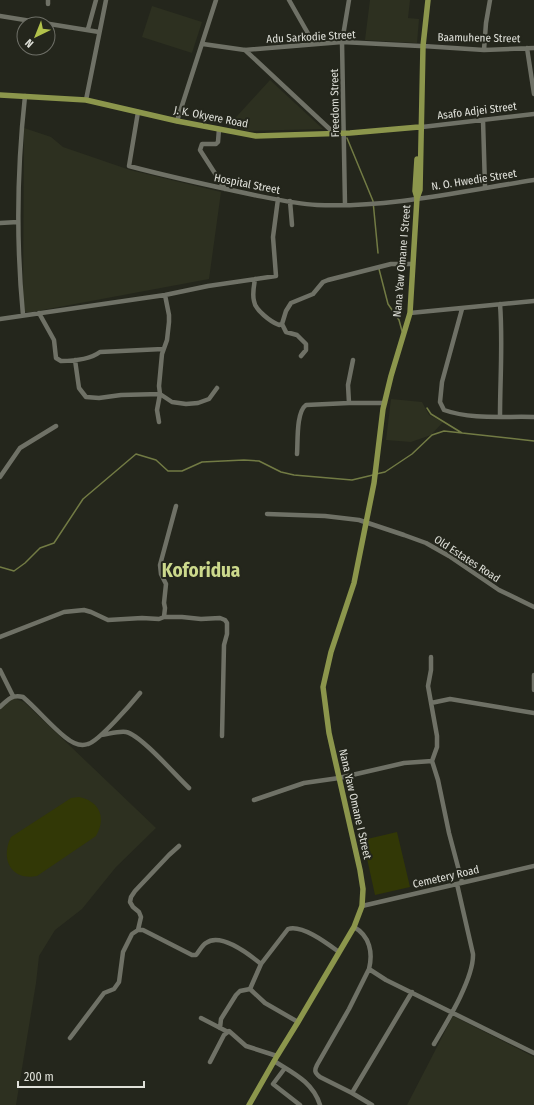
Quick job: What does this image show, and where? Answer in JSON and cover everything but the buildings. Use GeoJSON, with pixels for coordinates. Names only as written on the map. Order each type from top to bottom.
{"type":"FeatureCollection","features":[{"type":"Feature","properties":{"kind":"main road","name":"Nana Yaw Omane I Street"},"geometry":{"type":"LineString","coordinates":[[249,1105],[275,1058],[354,927],[362,906],[363,889],[360,870],[329,733],[323,687],[331,652],[354,583],[377,466],[385,403],[391,376],[410,313],[417,198],[415,191],[421,127],[422,46],[427,0]]}},
{"type":"Feature","properties":{"kind":"main road","name":"J. K. Okyere Road"},"geometry":{"type":"LineString","coordinates":[[0,95],[86,100],[219,130],[256,136],[344,134],[421,127]]}},
{"type":"Feature","properties":{"kind":"street"},"geometry":{"type":"LineString","coordinates":[[88,29],[96,0]]}},
{"type":"Feature","properties":{"kind":"street"},"geometry":{"type":"LineString","coordinates":[[86,100],[106,0]]}},
{"type":"Feature","properties":{"kind":"street"},"geometry":{"type":"LineString","coordinates":[[177,121],[216,0]]}},
{"type":"Feature","properties":{"kind":"street"},"geometry":{"type":"LineString","coordinates":[[289,0],[314,44]]}},
{"type":"Feature","properties":{"kind":"street","name":"Freedom Street"},"geometry":{"type":"LineString","coordinates":[[345,206],[342,42],[349,0]]}},
{"type":"Feature","properties":{"kind":"street"},"geometry":{"type":"LineString","coordinates":[[484,50],[486,23],[490,0]]}},
{"type":"Feature","properties":{"kind":"street"},"geometry":{"type":"LineString","coordinates":[[0,16],[88,29],[99,32]]}},
{"type":"Feature","properties":{"kind":"street","name":"Adu Sarkodie Street"},"geometry":{"type":"LineString","coordinates":[[203,44],[245,50],[342,42],[422,46]]}},
{"type":"Feature","properties":{"kind":"street","name":"Baamuhene Street"},"geometry":{"type":"LineString","coordinates":[[422,46],[484,50],[534,48]]}},
{"type":"Feature","properties":{"kind":"street"},"geometry":{"type":"LineString","coordinates":[[527,48],[534,94]]}},
{"type":"Feature","properties":{"kind":"street"},"geometry":{"type":"LineString","coordinates":[[245,50],[335,134]]}},
{"type":"Feature","properties":{"kind":"street"},"geometry":{"type":"LineString","coordinates":[[23,315],[20,286],[18,222],[20,143],[25,96]]}},
{"type":"Feature","properties":{"kind":"street","name":"Hospital Street"},"geometry":{"type":"LineString","coordinates":[[138,112],[129,166],[225,189],[315,205],[345,206],[402,201],[417,198]]}},
{"type":"Feature","properties":{"kind":"street","name":"Asafo Adjei Street"},"geometry":{"type":"LineString","coordinates":[[421,127],[534,114]]}},
{"type":"Feature","properties":{"kind":"street"},"geometry":{"type":"LineString","coordinates":[[483,120],[485,187]]}},
{"type":"Feature","properties":{"kind":"street"},"geometry":{"type":"LineString","coordinates":[[219,130],[218,142],[202,144],[200,150],[225,189]]}},
{"type":"Feature","properties":{"kind":"street","name":"N. O. Hwedie Street"},"geometry":{"type":"LineString","coordinates":[[417,198],[534,180]]}},
{"type":"Feature","properties":{"kind":"street"},"geometry":{"type":"LineString","coordinates":[[0,319],[165,295],[276,276],[273,237],[278,199]]}},
{"type":"Feature","properties":{"kind":"street"},"geometry":{"type":"LineString","coordinates":[[290,201],[292,225]]}},
{"type":"Feature","properties":{"kind":"street"},"geometry":{"type":"LineString","coordinates":[[0,223],[18,222]]}},
{"type":"Feature","properties":{"kind":"street"},"geometry":{"type":"LineString","coordinates":[[301,356],[306,350],[306,344],[297,335],[286,332],[282,324],[286,311],[292,303],[313,294],[323,282],[328,280],[391,264],[413,264]]}},
{"type":"Feature","properties":{"kind":"street"},"geometry":{"type":"LineString","coordinates":[[255,279],[255,305],[269,320],[279,325],[282,324]]}},
{"type":"Feature","properties":{"kind":"street"},"geometry":{"type":"LineString","coordinates":[[159,422],[157,410],[160,394],[159,386],[169,322],[165,295]]}},
{"type":"Feature","properties":{"kind":"street"},"geometry":{"type":"LineString","coordinates":[[410,313],[534,301]]}},
{"type":"Feature","properties":{"kind":"street"},"geometry":{"type":"LineString","coordinates":[[500,304],[502,335],[500,416]]}},
{"type":"Feature","properties":{"kind":"street"},"geometry":{"type":"LineString","coordinates":[[462,309],[442,382],[440,402],[444,410],[480,416],[534,417]]}},
{"type":"Feature","properties":{"kind":"street"},"geometry":{"type":"LineString","coordinates":[[39,313],[54,340],[56,358],[61,361],[93,357],[100,352],[164,349]]}},
{"type":"Feature","properties":{"kind":"street"},"geometry":{"type":"LineString","coordinates":[[75,360],[79,388],[86,397],[99,398],[121,395],[160,394],[172,402],[198,404],[209,399],[217,388]]}},
{"type":"Feature","properties":{"kind":"street"},"geometry":{"type":"LineString","coordinates":[[349,403],[348,385],[350,368],[353,360]]}},
{"type":"Feature","properties":{"kind":"street"},"geometry":{"type":"LineString","coordinates":[[297,454],[300,414],[303,407],[306,405],[385,403]]}},
{"type":"Feature","properties":{"kind":"street"},"geometry":{"type":"LineString","coordinates":[[0,477],[20,448],[56,426]]}},
{"type":"Feature","properties":{"kind":"street"},"geometry":{"type":"LineString","coordinates":[[164,617],[166,584],[161,574],[160,565],[176,506]]}},
{"type":"Feature","properties":{"kind":"street","name":"Old Estates Road"},"geometry":{"type":"LineString","coordinates":[[268,514],[326,516],[367,522],[426,543],[449,556],[498,590],[534,607]]}},
{"type":"Feature","properties":{"kind":"street"},"geometry":{"type":"LineString","coordinates":[[0,637],[64,612],[84,610],[108,620],[142,618],[159,619],[164,617],[202,619],[220,618],[227,623],[227,634],[224,645],[222,736]]}},
{"type":"Feature","properties":{"kind":"street"},"geometry":{"type":"LineString","coordinates":[[431,657],[431,670],[428,686],[437,736],[437,747],[432,761],[438,780],[473,959],[473,965],[453,1012],[434,1044]]}},
{"type":"Feature","properties":{"kind":"street"},"geometry":{"type":"LineString","coordinates":[[0,670],[13,696]]}},
{"type":"Feature","properties":{"kind":"street"},"geometry":{"type":"LineString","coordinates":[[534,675],[534,690]]}},
{"type":"Feature","properties":{"kind":"street"},"geometry":{"type":"LineString","coordinates":[[0,707],[13,696],[23,698],[66,738],[80,745],[88,745],[101,735],[140,693]]}},
{"type":"Feature","properties":{"kind":"street"},"geometry":{"type":"LineString","coordinates":[[431,703],[450,699],[534,713]]}},
{"type":"Feature","properties":{"kind":"street"},"geometry":{"type":"LineString","coordinates":[[101,735],[119,732],[131,734],[144,744],[189,788]]}},
{"type":"Feature","properties":{"kind":"street"},"geometry":{"type":"LineString","coordinates":[[254,800],[304,783],[339,778],[404,763],[432,761]]}},
{"type":"Feature","properties":{"kind":"street"},"geometry":{"type":"LineString","coordinates":[[138,930],[141,917],[139,912],[130,902],[131,897],[179,846]]}},
{"type":"Feature","properties":{"kind":"street","name":"Cemetery Road"},"geometry":{"type":"LineString","coordinates":[[362,906],[534,866]]}},
{"type":"Feature","properties":{"kind":"street"},"geometry":{"type":"LineString","coordinates":[[354,927],[362,931],[366,938],[370,948],[371,962],[369,969],[315,1069],[316,1073],[320,1077],[372,1105]]}},
{"type":"Feature","properties":{"kind":"street"},"geometry":{"type":"LineString","coordinates":[[250,989],[261,964],[288,929],[298,929],[322,940],[339,952]]}},
{"type":"Feature","properties":{"kind":"street"},"geometry":{"type":"LineString","coordinates":[[70,1038],[104,993],[117,986],[120,978],[123,952],[132,934],[138,930],[143,930],[192,955],[196,955],[206,942],[214,940],[226,941],[261,964]]}},
{"type":"Feature","properties":{"kind":"street"},"geometry":{"type":"LineString","coordinates":[[369,969],[386,980],[534,1053]]}},
{"type":"Feature","properties":{"kind":"street"},"geometry":{"type":"LineString","coordinates":[[250,989],[265,1003],[298,1022]]}},
{"type":"Feature","properties":{"kind":"street"},"geometry":{"type":"LineString","coordinates":[[220,1028],[221,1019],[236,995],[240,991],[250,989]]}},
{"type":"Feature","properties":{"kind":"street"},"geometry":{"type":"LineString","coordinates":[[352,1093],[412,992]]}},
{"type":"Feature","properties":{"kind":"street"},"geometry":{"type":"LineString","coordinates":[[201,1018],[232,1033],[246,1046],[275,1058],[285,1068],[302,1079],[308,1085],[317,1096],[320,1105]]}},
{"type":"Feature","properties":{"kind":"street"},"geometry":{"type":"LineString","coordinates":[[210,1062],[224,1035],[228,1032]]}},
{"type":"Feature","properties":{"kind":"street"},"geometry":{"type":"LineString","coordinates":[[285,1068],[274,1084],[300,1105]]}},
{"type":"Feature","properties":{"kind":"shaded area"},"geometry":{"type":"Polygon","coordinates":[[[370,0],[410,0],[408,18],[419,19],[417,43],[365,40],[370,0]]]}},
{"type":"Feature","properties":{"kind":"shaded area"},"geometry":{"type":"Polygon","coordinates":[[[152,6],[202,22],[192,53],[142,37],[152,6]]]}},
{"type":"Feature","properties":{"kind":"shaded area"},"geometry":{"type":"Polygon","coordinates":[[[270,80],[323,129],[248,131],[228,126],[270,80]]]}},
{"type":"Feature","properties":{"kind":"shaded area"},"geometry":{"type":"Polygon","coordinates":[[[24,128],[51,137],[63,147],[130,170],[221,192],[209,279],[32,312],[23,312],[24,128]]]}},
{"type":"Feature","properties":{"kind":"shaded area"},"geometry":{"type":"Polygon","coordinates":[[[391,399],[422,402],[429,415],[443,422],[431,435],[411,442],[386,440],[391,399]]]}},
{"type":"Feature","properties":{"kind":"shaded area"},"geometry":{"type":"Polygon","coordinates":[[[10,698],[24,702],[156,828],[116,867],[82,909],[55,930],[39,956],[16,1105],[0,1105],[0,710],[10,698]]]}},
{"type":"Feature","properties":{"kind":"shaded area"},"geometry":{"type":"Polygon","coordinates":[[[453,1016],[534,1057],[534,1105],[407,1105],[453,1016]]]}},
{"type":"Feature","properties":{"kind":"green space"},"geometry":{"type":"Polygon","coordinates":[[[79,797],[92,802],[99,811],[101,822],[96,836],[37,876],[28,877],[14,872],[10,867],[7,853],[11,837],[71,798],[79,797]]]}},
{"type":"Feature","properties":{"kind":"green space"},"geometry":{"type":"Polygon","coordinates":[[[397,832],[410,887],[375,895],[363,840],[397,832]]]}},
{"type":"Feature","properties":{"kind":"waterway"},"geometry":{"type":"LineString","coordinates":[[347,138],[373,201],[378,253]]}},
{"type":"Feature","properties":{"kind":"waterway"},"geometry":{"type":"LineString","coordinates":[[379,269],[388,304],[399,320],[402,331]]}},
{"type":"Feature","properties":{"kind":"waterway"},"geometry":{"type":"LineString","coordinates":[[427,408],[431,414],[462,433]]}},
{"type":"Feature","properties":{"kind":"waterway"},"geometry":{"type":"LineString","coordinates":[[376,474],[385,472],[412,454],[432,435],[444,431],[534,441]]}},
{"type":"Feature","properties":{"kind":"waterway"},"geometry":{"type":"LineString","coordinates":[[0,567],[14,571],[25,563],[40,548],[54,543],[83,499],[136,454],[156,460],[168,471],[182,471],[202,462],[244,460],[259,461],[281,472],[294,475],[352,480],[373,475]]}},
{"type":"Feature","properties":{"kind":"district","name":"Koforidua"},"geometry":{"type":"Point","coordinates":[201,570]}}]}
